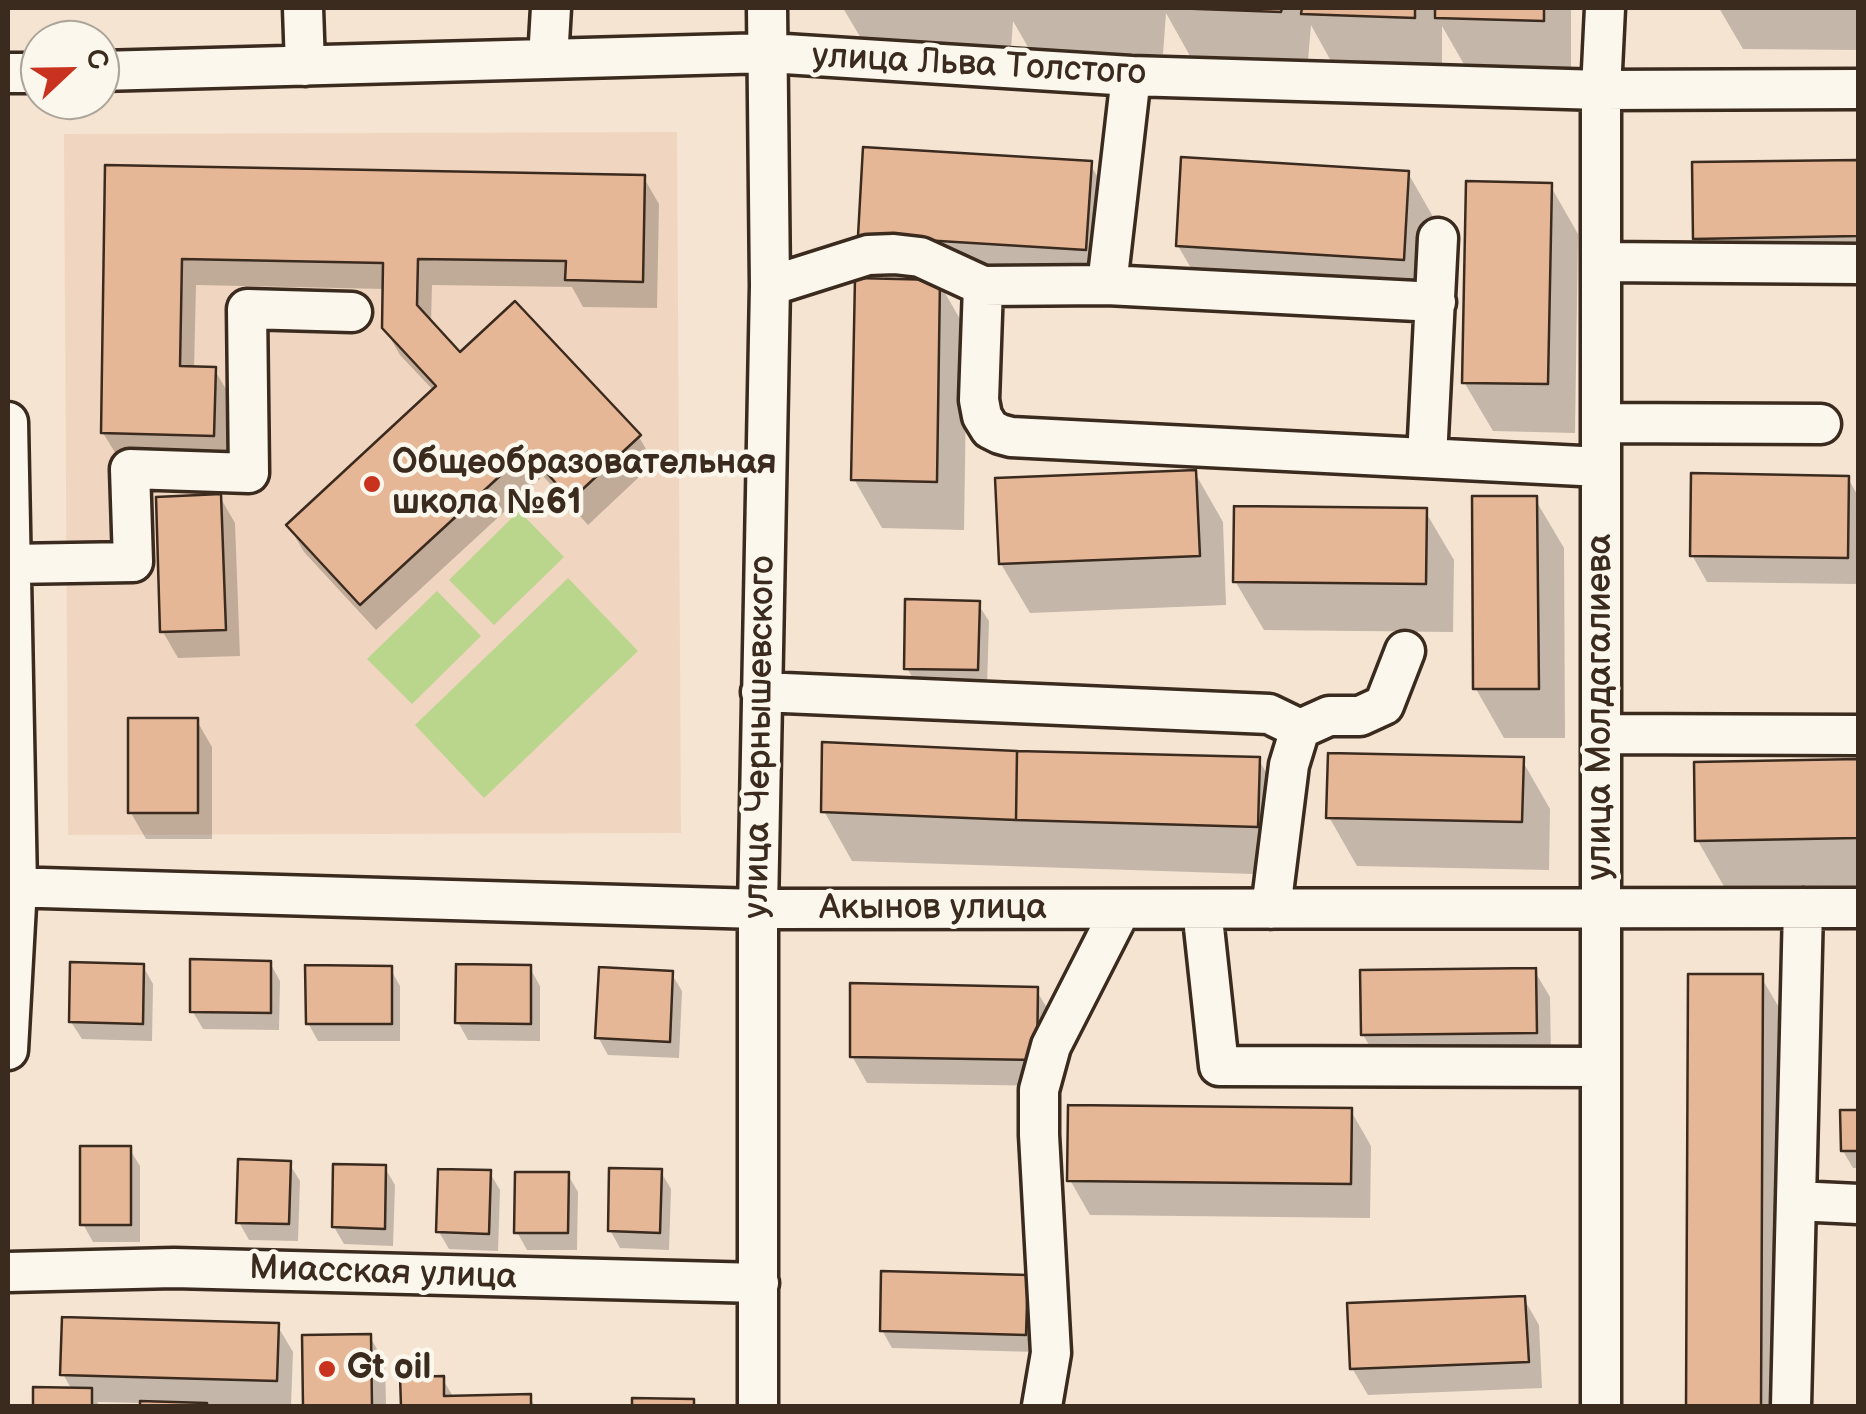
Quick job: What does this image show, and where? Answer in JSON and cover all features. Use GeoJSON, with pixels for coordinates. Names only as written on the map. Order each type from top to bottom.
{"type":"FeatureCollection","features":[{"type":"Feature","properties":{"kind":"street"},"geometry":{"type":"LineString","coordinates":[[304,8],[305,66]]}},
{"type":"Feature","properties":{"kind":"street"},"geometry":{"type":"LineString","coordinates":[[548,59],[551,8]]}},
{"type":"Feature","properties":{"kind":"street","name":"улица Чернышевского"},"geometry":{"type":"LineString","coordinates":[[758,1406],[758,909],[770,286],[768,8]]}},
{"type":"Feature","properties":{"kind":"street","name":"улица Молдагалиева"},"geometry":{"type":"LineString","coordinates":[[1601,1406],[1601,90],[1606,8]]}},
{"type":"Feature","properties":{"kind":"street","name":"улица Льва Толстого"},"geometry":{"type":"LineString","coordinates":[[120,71],[769,53],[1131,76],[1601,90],[1858,89]]}},
{"type":"Feature","properties":{"kind":"street"},"geometry":{"type":"LineString","coordinates":[[1107,284],[1131,76]]}},
{"type":"Feature","properties":{"kind":"street"},"geometry":{"type":"LineString","coordinates":[[1427,458],[1438,238]]}},
{"type":"Feature","properties":{"kind":"street"},"geometry":{"type":"LineString","coordinates":[[770,286],[868,255],[894,254],[920,257],[983,286],[1107,284],[1436,302]]}},
{"type":"Feature","properties":{"kind":"street"},"geometry":{"type":"LineString","coordinates":[[1601,262],[1858,264]]}},
{"type":"Feature","properties":{"kind":"street"},"geometry":{"type":"LineString","coordinates":[[983,286],[979,400],[990,429],[1000,434],[1601,466]]}},
{"type":"Feature","properties":{"kind":"street"},"geometry":{"type":"LineString","coordinates":[[10,564],[133,562],[130,469],[249,474],[247,309],[352,312]]}},
{"type":"Feature","properties":{"kind":"street"},"geometry":{"type":"LineString","coordinates":[[8,422],[12,887],[8,1050]]}},
{"type":"Feature","properties":{"kind":"street"},"geometry":{"type":"LineString","coordinates":[[1601,423],[1821,424]]}},
{"type":"Feature","properties":{"kind":"street"},"geometry":{"type":"LineString","coordinates":[[1270,909],[1289,765],[1300,730],[1329,716],[1360,716],[1384,705],[1405,651]]}},
{"type":"Feature","properties":{"kind":"street"},"geometry":{"type":"LineString","coordinates":[[761,692],[1269,714],[1300,730]]}},
{"type":"Feature","properties":{"kind":"street"},"geometry":{"type":"LineString","coordinates":[[1601,734],[1858,735]]}},
{"type":"Feature","properties":{"kind":"street","name":"Акынов улица"},"geometry":{"type":"LineString","coordinates":[[12,887],[758,909],[1858,908]]}},
{"type":"Feature","properties":{"kind":"street"},"geometry":{"type":"LineString","coordinates":[[1790,1406],[1803,908]]}},
{"type":"Feature","properties":{"kind":"street"},"geometry":{"type":"LineString","coordinates":[[1042,1406],[1051,1353],[1039,1090],[1052,1046],[1121,909]]}},
{"type":"Feature","properties":{"kind":"street"},"geometry":{"type":"LineString","coordinates":[[1202,909],[1218,1066],[1600,1067]]}},
{"type":"Feature","properties":{"kind":"street"},"geometry":{"type":"LineString","coordinates":[[1796,1201],[1858,1204]]}},
{"type":"Feature","properties":{"kind":"street","name":"Миасская улица"},"geometry":{"type":"LineString","coordinates":[[8,1272],[174,1268],[758,1284]]}},
{"type":"Feature","properties":{"kind":"shaded area","name":"Общеобразовательная школа №61"},"geometry":{"type":"Polygon","coordinates":[[[677,132],[681,833],[68,835],[64,134],[677,132]]]}},
{"type":"Feature","properties":{"kind":"green space"},"geometry":{"type":"Polygon","coordinates":[[[519,511],[564,557],[494,625],[449,580],[519,511]]]}},
{"type":"Feature","properties":{"kind":"green space"},"geometry":{"type":"Polygon","coordinates":[[[568,578],[638,651],[484,798],[415,725],[568,578]]]}},
{"type":"Feature","properties":{"kind":"green space"},"geometry":{"type":"Polygon","coordinates":[[[437,591],[481,636],[412,704],[367,659],[437,591]]]}},
{"type":"Feature","properties":{"kind":"building"},"geometry":{"type":"Polygon","coordinates":[[[1171,8],[1282,8],[1281,12],[1171,8]]]}},
{"type":"Feature","properties":{"kind":"building"},"geometry":{"type":"Polygon","coordinates":[[[1302,8],[1415,8],[1415,18],[1301,14],[1302,8]]]}},
{"type":"Feature","properties":{"kind":"building"},"geometry":{"type":"Polygon","coordinates":[[[1435,8],[1544,8],[1544,21],[1435,18],[1435,8]]]}},
{"type":"Feature","properties":{"kind":"building"},"geometry":{"type":"Polygon","coordinates":[[[863,147],[1092,161],[1086,250],[858,236],[863,147]]]}},
{"type":"Feature","properties":{"kind":"building"},"geometry":{"type":"Polygon","coordinates":[[[1181,157],[1409,171],[1404,260],[1176,246],[1181,157]]]}},
{"type":"Feature","properties":{"kind":"building"},"geometry":{"type":"Polygon","coordinates":[[[1858,160],[1858,236],[1693,239],[1692,162],[1858,160]]]}},
{"type":"Feature","properties":{"kind":"building"},"geometry":{"type":"Polygon","coordinates":[[[105,165],[645,175],[643,282],[565,280],[566,261],[418,259],[417,305],[460,352],[515,301],[641,435],[571,500],[527,451],[360,605],[286,525],[436,386],[382,328],[383,263],[182,259],[180,366],[216,367],[214,436],[101,433],[105,165]]]}},
{"type":"Feature","properties":{"kind":"building"},"geometry":{"type":"Polygon","coordinates":[[[1466,181],[1552,183],[1548,384],[1462,383],[1466,181]]]}},
{"type":"Feature","properties":{"kind":"building"},"geometry":{"type":"Polygon","coordinates":[[[855,278],[940,280],[937,482],[851,480],[855,278]]]}},
{"type":"Feature","properties":{"kind":"building"},"geometry":{"type":"Polygon","coordinates":[[[1196,470],[1200,556],[999,564],[995,478],[1196,470]]]}},
{"type":"Feature","properties":{"kind":"building"},"geometry":{"type":"Polygon","coordinates":[[[1691,473],[1849,476],[1848,558],[1690,556],[1691,473]]]}},
{"type":"Feature","properties":{"kind":"building"},"geometry":{"type":"Polygon","coordinates":[[[221,494],[226,630],[160,632],[156,497],[221,494]]]}},
{"type":"Feature","properties":{"kind":"building"},"geometry":{"type":"Polygon","coordinates":[[[1472,496],[1537,496],[1539,689],[1473,689],[1472,496]]]}},
{"type":"Feature","properties":{"kind":"building"},"geometry":{"type":"Polygon","coordinates":[[[1234,506],[1427,508],[1426,584],[1233,582],[1234,506]]]}},
{"type":"Feature","properties":{"kind":"building"},"geometry":{"type":"Polygon","coordinates":[[[905,599],[980,601],[978,670],[904,669],[905,599]]]}},
{"type":"Feature","properties":{"kind":"building"},"geometry":{"type":"Polygon","coordinates":[[[128,718],[198,718],[198,813],[128,813],[128,718]]]}},
{"type":"Feature","properties":{"kind":"building"},"geometry":{"type":"Polygon","coordinates":[[[822,742],[1017,751],[1016,820],[821,812],[822,742]]]}},
{"type":"Feature","properties":{"kind":"building"},"geometry":{"type":"Polygon","coordinates":[[[1017,751],[1260,757],[1258,827],[1016,820],[1017,751]]]}},
{"type":"Feature","properties":{"kind":"building"},"geometry":{"type":"Polygon","coordinates":[[[1328,753],[1524,757],[1522,822],[1326,818],[1328,753]]]}},
{"type":"Feature","properties":{"kind":"building"},"geometry":{"type":"Polygon","coordinates":[[[1858,759],[1858,838],[1695,841],[1694,762],[1858,759]]]}},
{"type":"Feature","properties":{"kind":"building"},"geometry":{"type":"Polygon","coordinates":[[[190,959],[271,961],[271,1013],[190,1012],[190,959]]]}},
{"type":"Feature","properties":{"kind":"building"},"geometry":{"type":"Polygon","coordinates":[[[70,962],[144,964],[143,1024],[69,1022],[70,962]]]}},
{"type":"Feature","properties":{"kind":"building"},"geometry":{"type":"Polygon","coordinates":[[[456,964],[531,965],[531,1024],[455,1023],[456,964]]]}},
{"type":"Feature","properties":{"kind":"building"},"geometry":{"type":"Polygon","coordinates":[[[305,965],[392,966],[392,1024],[306,1024],[305,965]]]}},
{"type":"Feature","properties":{"kind":"building"},"geometry":{"type":"Polygon","coordinates":[[[599,967],[673,971],[670,1042],[595,1038],[599,967]]]}},
{"type":"Feature","properties":{"kind":"building"},"geometry":{"type":"Polygon","coordinates":[[[1536,968],[1537,1033],[1361,1035],[1360,970],[1536,968]]]}},
{"type":"Feature","properties":{"kind":"building"},"geometry":{"type":"Polygon","coordinates":[[[1688,974],[1763,974],[1761,1406],[1686,1406],[1688,974]]]}},
{"type":"Feature","properties":{"kind":"building"},"geometry":{"type":"Polygon","coordinates":[[[850,983],[1038,987],[1037,1060],[850,1057],[850,983]]]}},
{"type":"Feature","properties":{"kind":"building"},"geometry":{"type":"Polygon","coordinates":[[[1068,1105],[1352,1108],[1351,1184],[1067,1181],[1068,1105]]]}},
{"type":"Feature","properties":{"kind":"building"},"geometry":{"type":"Polygon","coordinates":[[[1840,1110],[1858,1110],[1858,1151],[1841,1151],[1840,1110]]]}},
{"type":"Feature","properties":{"kind":"building"},"geometry":{"type":"Polygon","coordinates":[[[80,1146],[131,1146],[131,1225],[80,1225],[80,1146]]]}},
{"type":"Feature","properties":{"kind":"building"},"geometry":{"type":"Polygon","coordinates":[[[238,1159],[291,1161],[289,1224],[236,1223],[238,1159]]]}},
{"type":"Feature","properties":{"kind":"building"},"geometry":{"type":"Polygon","coordinates":[[[333,1164],[386,1165],[385,1229],[332,1227],[333,1164]]]}},
{"type":"Feature","properties":{"kind":"building"},"geometry":{"type":"Polygon","coordinates":[[[609,1168],[662,1169],[660,1233],[608,1231],[609,1168]]]}},
{"type":"Feature","properties":{"kind":"building"},"geometry":{"type":"Polygon","coordinates":[[[438,1169],[491,1170],[489,1234],[436,1232],[438,1169]]]}},
{"type":"Feature","properties":{"kind":"building"},"geometry":{"type":"Polygon","coordinates":[[[515,1172],[569,1172],[568,1233],[514,1233],[515,1172]]]}},
{"type":"Feature","properties":{"kind":"building"},"geometry":{"type":"Polygon","coordinates":[[[881,1271],[1028,1275],[1026,1335],[880,1331],[881,1271]]]}},
{"type":"Feature","properties":{"kind":"building"},"geometry":{"type":"Polygon","coordinates":[[[1525,1296],[1529,1362],[1350,1369],[1347,1303],[1525,1296]]]}},
{"type":"Feature","properties":{"kind":"building"},"geometry":{"type":"Polygon","coordinates":[[[62,1317],[279,1323],[277,1381],[60,1375],[62,1317]]]}},
{"type":"Feature","properties":{"kind":"building"},"geometry":{"type":"Polygon","coordinates":[[[371,1334],[372,1406],[303,1406],[302,1335],[371,1334]]]}},
{"type":"Feature","properties":{"kind":"building"},"geometry":{"type":"Polygon","coordinates":[[[444,1376],[444,1396],[531,1394],[531,1406],[401,1406],[400,1377],[444,1376]]]}},
{"type":"Feature","properties":{"kind":"building"},"geometry":{"type":"Polygon","coordinates":[[[33,1387],[92,1388],[92,1406],[33,1406],[33,1387]]]}},
{"type":"Feature","properties":{"kind":"building"},"geometry":{"type":"Polygon","coordinates":[[[632,1398],[694,1399],[694,1406],[632,1406],[632,1398]]]}},
{"type":"Feature","properties":{"kind":"building"},"geometry":{"type":"Polygon","coordinates":[[[140,1401],[207,1403],[207,1406],[140,1406],[140,1401]]]}},
{"type":"Feature","properties":{"kind":"place","name":"Общеобразовательная школа №61"},"geometry":{"type":"Point","coordinates":[372,484]}},
{"type":"Feature","properties":{"kind":"place","name":"Gt oil"},"geometry":{"type":"Point","coordinates":[327,1369]}}]}
